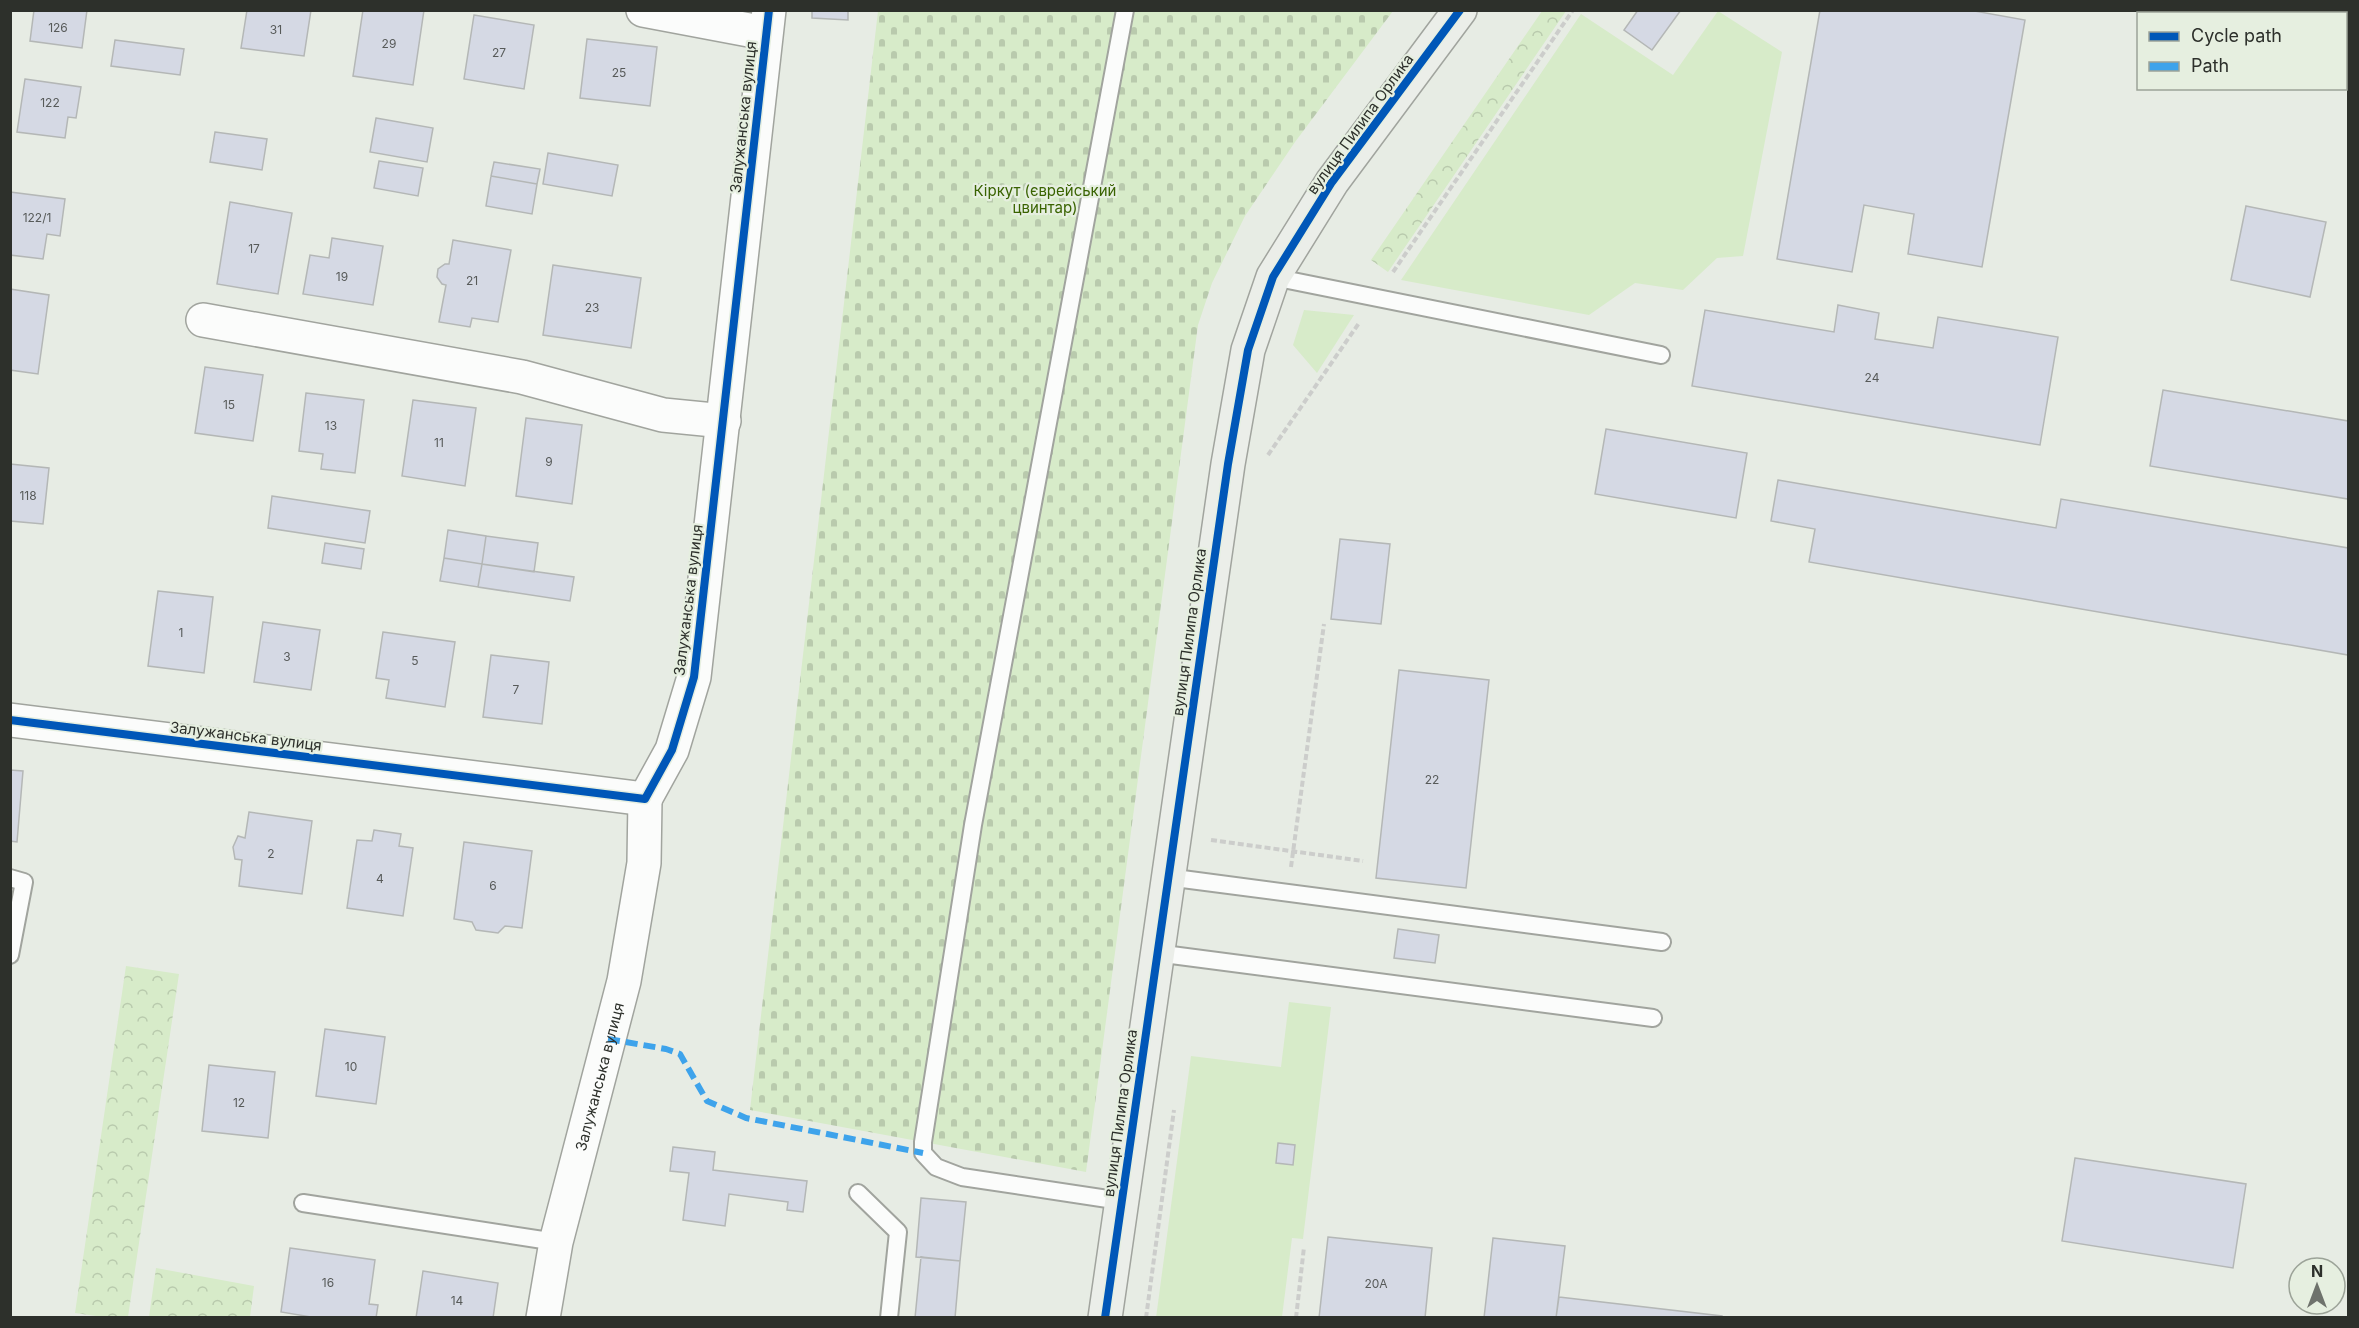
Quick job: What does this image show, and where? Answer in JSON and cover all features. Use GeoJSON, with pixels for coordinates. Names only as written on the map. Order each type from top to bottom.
{"type":"FeatureCollection","features":[{"type":"Feature","properties":{"kind":"main road","name":"вулиця Пилипа Орлика"},"geometry":{"type":"LineString","coordinates":[[1105,1317],[1226,476],[1248,350],[1273,277],[1332,182],[1460,10]]}},
{"type":"Feature","properties":{"kind":"street","name":"Залужанська вулиця"},"geometry":{"type":"LineString","coordinates":[[543,1317],[556,1242],[624,981],[644,863],[645,799],[672,750],[694,677],[767,22],[643,10]]}},
{"type":"Feature","properties":{"kind":"street"},"geometry":{"type":"LineString","coordinates":[[203,320],[522,376],[663,415],[724,421]]}},
{"type":"Feature","properties":{"kind":"street","name":"Залужанська вулиця"},"geometry":{"type":"LineString","coordinates":[[10,720],[645,799]]}},
{"type":"Feature","properties":{"kind":"lane"},"geometry":{"type":"LineString","coordinates":[[1121,1201],[962,1177],[936,1167],[923,1154],[922,1142],[974,825],[1125,10]]}},
{"type":"Feature","properties":{"kind":"lane"},"geometry":{"type":"LineString","coordinates":[[1273,277],[1661,355]]}},
{"type":"Feature","properties":{"kind":"lane"},"geometry":{"type":"LineString","coordinates":[[1167,877],[1662,942]]}},
{"type":"Feature","properties":{"kind":"lane"},"geometry":{"type":"LineString","coordinates":[[10,878],[24,882],[10,955]]}},
{"type":"Feature","properties":{"kind":"lane"},"geometry":{"type":"LineString","coordinates":[[1156,952],[1653,1018]]}},
{"type":"Feature","properties":{"kind":"lane"},"geometry":{"type":"LineString","coordinates":[[858,1193],[898,1232],[889,1317]]}},
{"type":"Feature","properties":{"kind":"lane"},"geometry":{"type":"LineString","coordinates":[[303,1203],[556,1242]]}},
{"type":"Feature","properties":{"kind":"path"},"geometry":{"type":"LineString","coordinates":[[1264,460],[1573,10]]}},
{"type":"Feature","properties":{"kind":"path"},"geometry":{"type":"LineString","coordinates":[[1287,892],[1324,624]]}},
{"type":"Feature","properties":{"kind":"path"},"geometry":{"type":"LineString","coordinates":[[1205,881],[1211,840],[1363,861]]}},
{"type":"Feature","properties":{"kind":"path"},"geometry":{"type":"LineString","coordinates":[[1146,1317],[1174,1108]]}},
{"type":"Feature","properties":{"kind":"path"},"geometry":{"type":"LineString","coordinates":[[1296,1317],[1304,1247]]}},
{"type":"Feature","properties":{"kind":"green space","name":"Кіркут (єврейський цвинтар)"},"geometry":{"type":"Polygon","coordinates":[[[878,11],[1393,11],[1295,142],[1245,216],[1212,283],[1198,325],[1086,1172],[750,1110],[878,11]]]}},
{"type":"Feature","properties":{"kind":"green space"},"geometry":{"type":"Polygon","coordinates":[[[1542,11],[1566,11],[1388,272],[1371,260],[1542,11]]]}},
{"type":"Feature","properties":{"kind":"green space"},"geometry":{"type":"Polygon","coordinates":[[[1718,11],[1782,52],[1743,256],[1717,258],[1683,290],[1635,283],[1589,315],[1401,280],[1581,14],[1673,75],[1718,11]]]}},
{"type":"Feature","properties":{"kind":"green space"},"geometry":{"type":"Polygon","coordinates":[[[1304,310],[1354,315],[1317,373],[1293,345],[1304,310]]]}},
{"type":"Feature","properties":{"kind":"green space"},"geometry":{"type":"Polygon","coordinates":[[[126,966],[179,974],[128,1317],[103,1317],[75,1313],[126,966]]]}},
{"type":"Feature","properties":{"kind":"green space"},"geometry":{"type":"Polygon","coordinates":[[[1289,1002],[1331,1007],[1303,1239],[1292,1238],[1282,1317],[1156,1318],[1191,1056],[1281,1067],[1289,1002]]]}},
{"type":"Feature","properties":{"kind":"green space"},"geometry":{"type":"Polygon","coordinates":[[[156,1268],[254,1286],[250,1317],[149,1317],[156,1268]]]}},
{"type":"Feature","properties":{"kind":"building"},"geometry":{"type":"Polygon","coordinates":[[[34,10],[87,10],[82,48],[30,41],[34,10]]]}},
{"type":"Feature","properties":{"kind":"building"},"geometry":{"type":"Polygon","coordinates":[[[247,10],[311,10],[304,56],[241,48],[247,10]]]}},
{"type":"Feature","properties":{"kind":"building"},"geometry":{"type":"Polygon","coordinates":[[[363,10],[424,10],[413,85],[353,76],[363,10]]]}},
{"type":"Feature","properties":{"kind":"building"},"geometry":{"type":"Polygon","coordinates":[[[812,10],[848,10],[848,20],[812,18],[812,10]]]}},
{"type":"Feature","properties":{"kind":"building"},"geometry":{"type":"Polygon","coordinates":[[[1638,10],[1681,10],[1652,50],[1624,30],[1638,10]]]}},
{"type":"Feature","properties":{"kind":"building"},"geometry":{"type":"Polygon","coordinates":[[[1820,10],[1969,10],[2025,20],[1982,267],[1908,254],[1914,214],[1864,205],[1852,272],[1777,259],[1820,10]]]}},
{"type":"Feature","properties":{"kind":"building"},"geometry":{"type":"Polygon","coordinates":[[[474,15],[534,25],[524,89],[464,79],[474,15]]]}},
{"type":"Feature","properties":{"kind":"building"},"geometry":{"type":"Polygon","coordinates":[[[587,39],[657,47],[650,106],[580,98],[587,39]]]}},
{"type":"Feature","properties":{"kind":"building"},"geometry":{"type":"Polygon","coordinates":[[[115,40],[184,49],[180,75],[111,66],[115,40]]]}},
{"type":"Feature","properties":{"kind":"building"},"geometry":{"type":"Polygon","coordinates":[[[25,79],[81,87],[76,118],[68,117],[65,138],[17,132],[25,79]]]}},
{"type":"Feature","properties":{"kind":"building"},"geometry":{"type":"Polygon","coordinates":[[[376,118],[433,128],[427,162],[370,152],[376,118]]]}},
{"type":"Feature","properties":{"kind":"building"},"geometry":{"type":"Polygon","coordinates":[[[215,132],[267,139],[262,170],[210,162],[215,132]]]}},
{"type":"Feature","properties":{"kind":"building"},"geometry":{"type":"Polygon","coordinates":[[[548,153],[618,165],[612,196],[543,184],[548,153]]]}},
{"type":"Feature","properties":{"kind":"building"},"geometry":{"type":"Polygon","coordinates":[[[379,161],[423,168],[418,196],[374,188],[379,161]]]}},
{"type":"Feature","properties":{"kind":"building"},"geometry":{"type":"Polygon","coordinates":[[[494,162],[540,169],[537,184],[491,176],[494,162]]]}},
{"type":"Feature","properties":{"kind":"building"},"geometry":{"type":"Polygon","coordinates":[[[491,176],[537,184],[532,214],[486,206],[491,176]]]}},
{"type":"Feature","properties":{"kind":"building"},"geometry":{"type":"Polygon","coordinates":[[[10,192],[65,199],[60,236],[47,234],[43,259],[10,255],[10,192]]]}},
{"type":"Feature","properties":{"kind":"building"},"geometry":{"type":"Polygon","coordinates":[[[230,202],[292,213],[278,294],[217,284],[230,202]]]}},
{"type":"Feature","properties":{"kind":"building"},"geometry":{"type":"Polygon","coordinates":[[[2246,206],[2326,222],[2310,297],[2231,280],[2246,206]]]}},
{"type":"Feature","properties":{"kind":"building"},"geometry":{"type":"Polygon","coordinates":[[[332,238],[383,246],[373,305],[303,294],[310,255],[329,258],[332,238]]]}},
{"type":"Feature","properties":{"kind":"building"},"geometry":{"type":"Polygon","coordinates":[[[453,240],[511,250],[498,322],[472,318],[470,327],[439,322],[446,285],[442,284],[437,277],[438,269],[449,264],[453,240]]]}},
{"type":"Feature","properties":{"kind":"building"},"geometry":{"type":"Polygon","coordinates":[[[553,265],[641,278],[631,348],[543,335],[553,265]]]}},
{"type":"Feature","properties":{"kind":"building"},"geometry":{"type":"Polygon","coordinates":[[[10,289],[49,295],[38,374],[10,370],[10,289]]]}},
{"type":"Feature","properties":{"kind":"building"},"geometry":{"type":"Polygon","coordinates":[[[1838,305],[1879,313],[1875,339],[1933,348],[1938,317],[2058,337],[2040,445],[1692,386],[1705,310],[1834,332],[1838,305]]]}},
{"type":"Feature","properties":{"kind":"building"},"geometry":{"type":"Polygon","coordinates":[[[205,367],[263,375],[253,441],[195,433],[205,367]]]}},
{"type":"Feature","properties":{"kind":"building"},"geometry":{"type":"Polygon","coordinates":[[[2163,390],[2348,421],[2348,499],[2150,466],[2163,390]]]}},
{"type":"Feature","properties":{"kind":"building"},"geometry":{"type":"Polygon","coordinates":[[[306,393],[364,400],[355,473],[321,469],[323,454],[299,451],[306,393]]]}},
{"type":"Feature","properties":{"kind":"building"},"geometry":{"type":"Polygon","coordinates":[[[413,400],[476,408],[465,486],[402,476],[413,400]]]}},
{"type":"Feature","properties":{"kind":"building"},"geometry":{"type":"Polygon","coordinates":[[[526,418],[582,425],[572,504],[516,496],[526,418]]]}},
{"type":"Feature","properties":{"kind":"building"},"geometry":{"type":"Polygon","coordinates":[[[1606,429],[1747,453],[1736,518],[1595,494],[1606,429]]]}},
{"type":"Feature","properties":{"kind":"building"},"geometry":{"type":"Polygon","coordinates":[[[10,464],[49,468],[43,524],[10,521],[10,464]]]}},
{"type":"Feature","properties":{"kind":"building"},"geometry":{"type":"Polygon","coordinates":[[[1778,480],[2056,528],[2061,499],[2348,548],[2348,655],[1809,562],[1815,529],[1771,521],[1778,480]]]}},
{"type":"Feature","properties":{"kind":"building"},"geometry":{"type":"Polygon","coordinates":[[[272,496],[370,511],[365,543],[268,528],[272,496]]]}},
{"type":"Feature","properties":{"kind":"building"},"geometry":{"type":"Polygon","coordinates":[[[448,530],[486,536],[482,564],[444,558],[448,530]]]}},
{"type":"Feature","properties":{"kind":"building"},"geometry":{"type":"Polygon","coordinates":[[[486,536],[538,543],[534,572],[482,564],[486,536]]]}},
{"type":"Feature","properties":{"kind":"building"},"geometry":{"type":"Polygon","coordinates":[[[1340,539],[1390,544],[1381,624],[1331,619],[1340,539]]]}},
{"type":"Feature","properties":{"kind":"building"},"geometry":{"type":"Polygon","coordinates":[[[325,543],[364,549],[361,569],[322,563],[325,543]]]}},
{"type":"Feature","properties":{"kind":"building"},"geometry":{"type":"Polygon","coordinates":[[[444,558],[482,564],[478,587],[440,581],[444,558]]]}},
{"type":"Feature","properties":{"kind":"building"},"geometry":{"type":"Polygon","coordinates":[[[482,564],[574,577],[570,601],[478,587],[482,564]]]}},
{"type":"Feature","properties":{"kind":"building"},"geometry":{"type":"Polygon","coordinates":[[[158,591],[213,597],[204,673],[148,666],[158,591]]]}},
{"type":"Feature","properties":{"kind":"building"},"geometry":{"type":"Polygon","coordinates":[[[263,622],[320,630],[311,690],[254,682],[263,622]]]}},
{"type":"Feature","properties":{"kind":"building"},"geometry":{"type":"Polygon","coordinates":[[[383,632],[455,642],[445,707],[386,698],[389,680],[376,678],[383,632]]]}},
{"type":"Feature","properties":{"kind":"building"},"geometry":{"type":"Polygon","coordinates":[[[491,655],[549,662],[542,724],[483,717],[491,655]]]}},
{"type":"Feature","properties":{"kind":"building"},"geometry":{"type":"Polygon","coordinates":[[[1399,670],[1489,680],[1466,888],[1376,878],[1399,670]]]}},
{"type":"Feature","properties":{"kind":"building"},"geometry":{"type":"Polygon","coordinates":[[[10,770],[23,771],[17,842],[10,841],[10,770]]]}},
{"type":"Feature","properties":{"kind":"building"},"geometry":{"type":"Polygon","coordinates":[[[249,812],[312,821],[302,894],[239,886],[242,860],[235,859],[233,847],[238,836],[245,838],[249,812]]]}},
{"type":"Feature","properties":{"kind":"building"},"geometry":{"type":"Polygon","coordinates":[[[374,830],[401,834],[399,846],[413,848],[403,916],[347,908],[357,840],[372,841],[374,830]]]}},
{"type":"Feature","properties":{"kind":"building"},"geometry":{"type":"Polygon","coordinates":[[[464,842],[532,851],[522,928],[505,926],[498,933],[476,930],[472,922],[454,919],[464,842]]]}},
{"type":"Feature","properties":{"kind":"building"},"geometry":{"type":"Polygon","coordinates":[[[1398,929],[1439,935],[1435,963],[1394,958],[1398,929]]]}},
{"type":"Feature","properties":{"kind":"building"},"geometry":{"type":"Polygon","coordinates":[[[325,1029],[385,1037],[376,1104],[316,1096],[325,1029]]]}},
{"type":"Feature","properties":{"kind":"building"},"geometry":{"type":"Polygon","coordinates":[[[209,1065],[275,1072],[268,1138],[202,1131],[209,1065]]]}},
{"type":"Feature","properties":{"kind":"building"},"geometry":{"type":"Polygon","coordinates":[[[1278,1143],[1295,1145],[1293,1165],[1276,1163],[1278,1143]]]}},
{"type":"Feature","properties":{"kind":"building"},"geometry":{"type":"Polygon","coordinates":[[[673,1147],[715,1152],[713,1170],[807,1181],[803,1212],[787,1210],[788,1202],[729,1194],[725,1226],[683,1220],[689,1173],[670,1171],[673,1147]]]}},
{"type":"Feature","properties":{"kind":"building"},"geometry":{"type":"Polygon","coordinates":[[[2075,1158],[2246,1184],[2233,1268],[2062,1241],[2075,1158]]]}},
{"type":"Feature","properties":{"kind":"building"},"geometry":{"type":"Polygon","coordinates":[[[921,1198],[966,1202],[960,1261],[916,1257],[921,1198]]]}},
{"type":"Feature","properties":{"kind":"building"},"geometry":{"type":"Polygon","coordinates":[[[1328,1237],[1432,1248],[1425,1318],[1319,1318],[1328,1237]]]}},
{"type":"Feature","properties":{"kind":"building"},"geometry":{"type":"Polygon","coordinates":[[[1493,1238],[1565,1246],[1556,1318],[1484,1318],[1493,1238]]]}},
{"type":"Feature","properties":{"kind":"building"},"geometry":{"type":"Polygon","coordinates":[[[290,1248],[375,1260],[369,1304],[378,1305],[376,1318],[317,1318],[281,1312],[290,1248]]]}},
{"type":"Feature","properties":{"kind":"building"},"geometry":{"type":"Polygon","coordinates":[[[921,1257],[960,1261],[955,1318],[915,1318],[921,1257]]]}},
{"type":"Feature","properties":{"kind":"building"},"geometry":{"type":"Polygon","coordinates":[[[423,1271],[498,1283],[493,1318],[416,1318],[423,1271]]]}},
{"type":"Feature","properties":{"kind":"building"},"geometry":{"type":"Polygon","coordinates":[[[1559,1297],[1722,1316],[1722,1318],[1556,1318],[1559,1297]]]}},
{"type":"Feature","properties":{"kind":"marked path"},"geometry":{"type":"LineString","coordinates":[[608,1039],[666,1049],[680,1054],[707,1101],[746,1118],[923,1153]]}},
{"type":"Feature","properties":{"kind":"cycle path"},"geometry":{"type":"LineString","coordinates":[[10,720],[645,799],[672,750],[694,677],[769,10]]}},
{"type":"Feature","properties":{"kind":"cycle path"},"geometry":{"type":"LineString","coordinates":[[1105,1318],[1228,464],[1248,350],[1273,277],[1332,182],[1460,10]]}}]}
